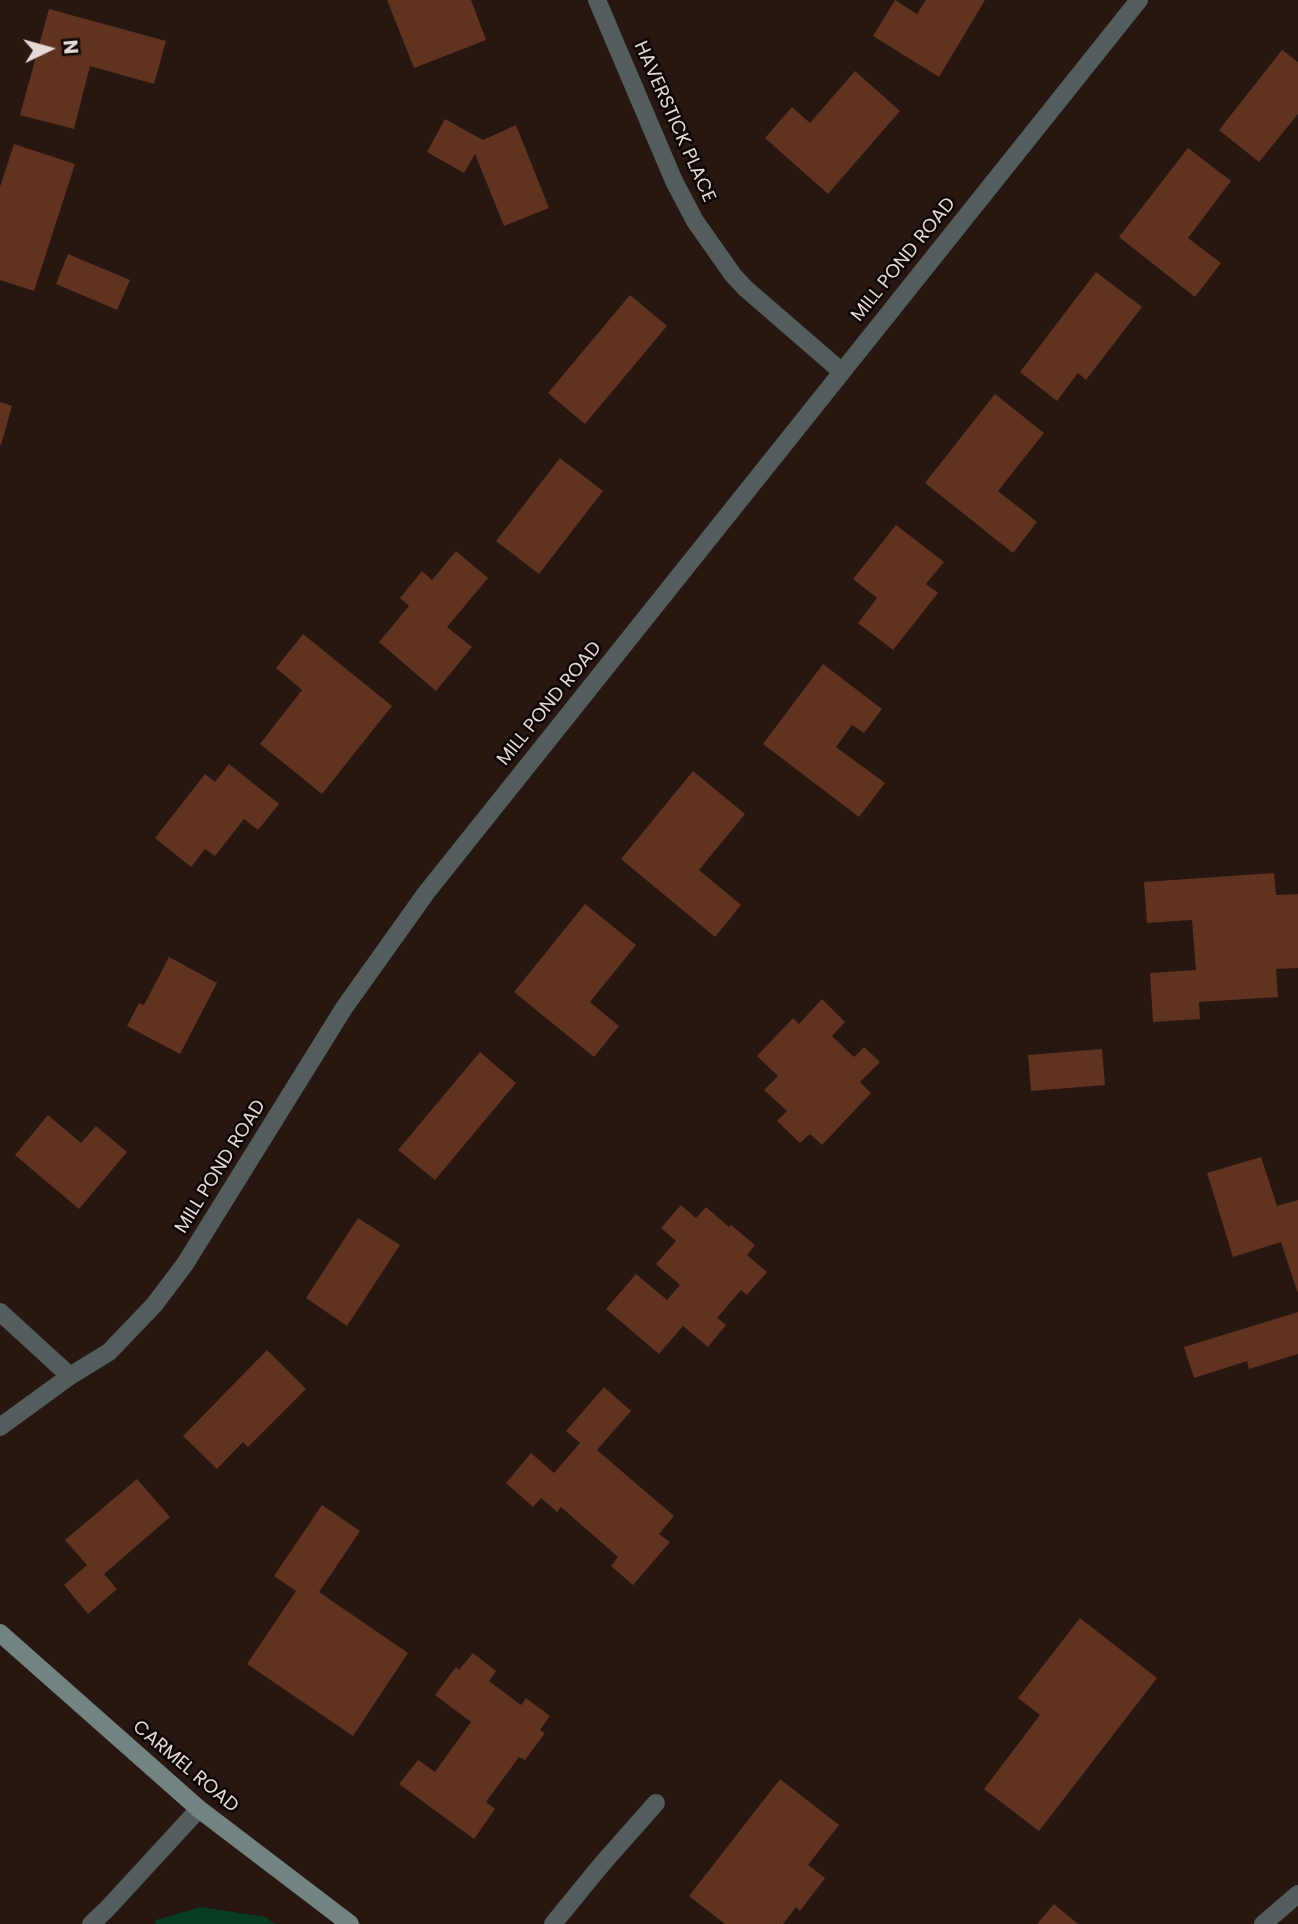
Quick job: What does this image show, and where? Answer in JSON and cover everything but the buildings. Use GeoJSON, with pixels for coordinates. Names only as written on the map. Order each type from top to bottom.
{"type":"FeatureCollection","features":[{"type":"Feature","properties":{"kind":"main road","name":"CARMEL ROAD"},"geometry":{"type":"LineString","coordinates":[[0,1633],[199,1809],[350,1924]]}},
{"type":"Feature","properties":{"kind":"street","name":"HAVERSTICK PLACE"},"geometry":{"type":"LineString","coordinates":[[597,0],[674,181],[695,221],[745,288],[842,372]]}},
{"type":"Feature","properties":{"kind":"street","name":"MILL POND ROAD"},"geometry":{"type":"LineString","coordinates":[[0,1427],[70,1376],[109,1352],[154,1305],[185,1264],[345,1008],[426,893],[1139,0]]}},
{"type":"Feature","properties":{"kind":"street"},"geometry":{"type":"LineString","coordinates":[[0,1312],[70,1376]]}},
{"type":"Feature","properties":{"kind":"street"},"geometry":{"type":"LineString","coordinates":[[553,1924],[656,1803]]}},
{"type":"Feature","properties":{"kind":"street"},"geometry":{"type":"LineString","coordinates":[[91,1924],[199,1809]]}},
{"type":"Feature","properties":{"kind":"street"},"geometry":{"type":"LineString","coordinates":[[1263,1924],[1298,1894]]}},
{"type":"Feature","properties":{"kind":"green space"},"geometry":{"type":"Polygon","coordinates":[[[201,1907],[265,1917],[275,1924],[155,1924],[156,1920],[201,1907]]]}}]}
